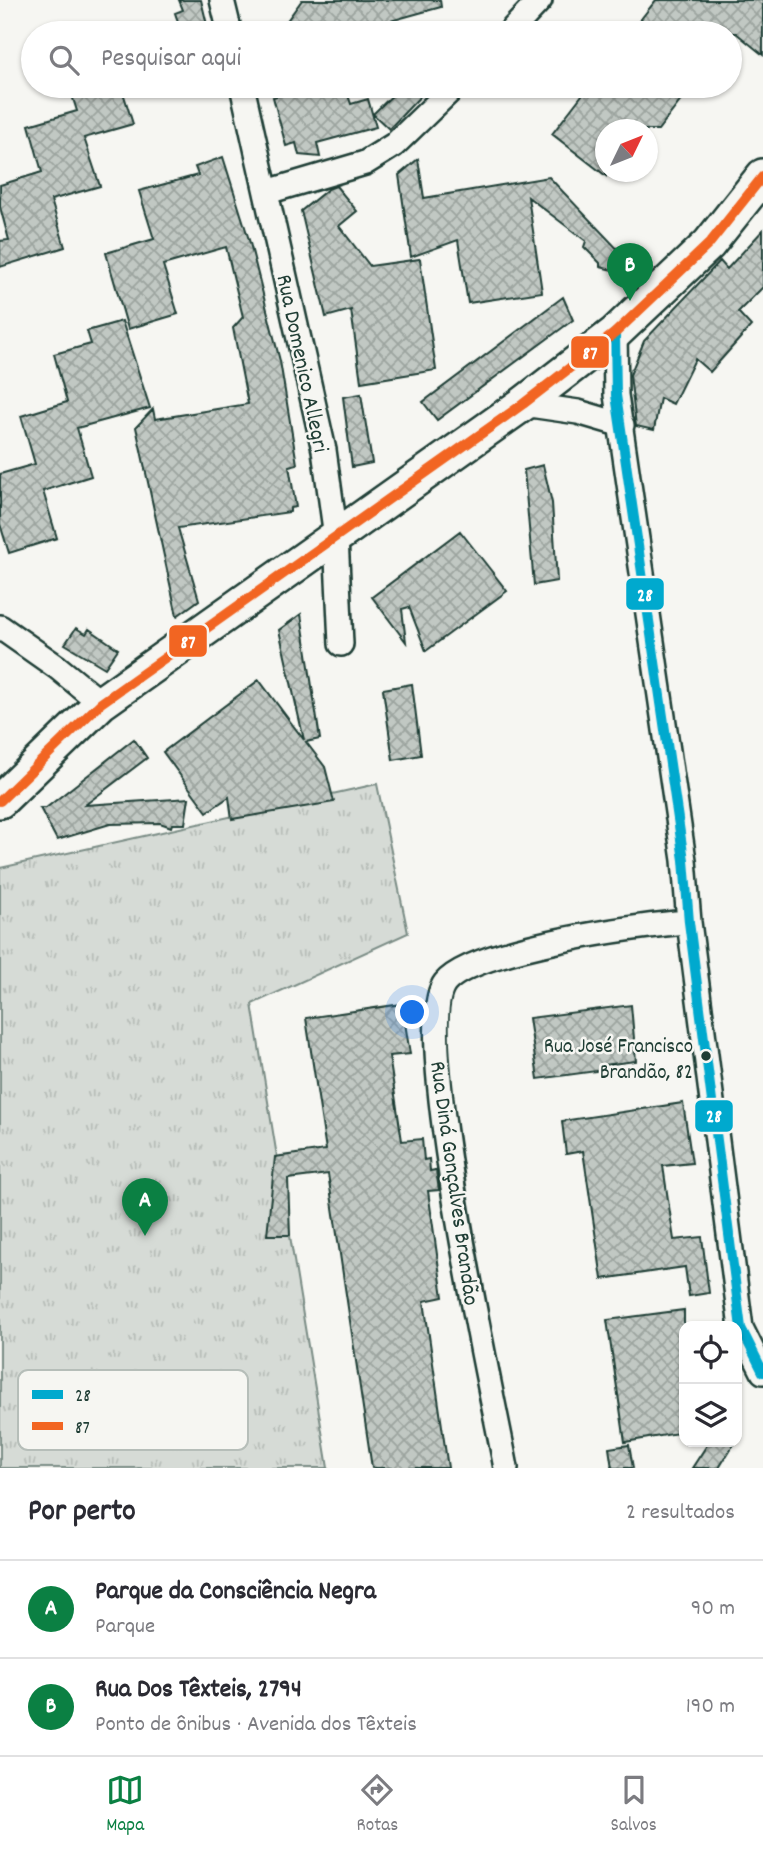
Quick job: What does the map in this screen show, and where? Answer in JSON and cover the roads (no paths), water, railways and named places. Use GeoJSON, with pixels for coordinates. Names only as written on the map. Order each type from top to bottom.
{"type":"FeatureCollection","features":[{"type":"Feature","properties":{"kind":"street"},"geometry":{"type":"LineString","coordinates":[[222,0],[227,21]]}},
{"type":"Feature","properties":{"kind":"street"},"geometry":{"type":"LineString","coordinates":[[520,21],[540,0]]}},
{"type":"Feature","properties":{"kind":"street","name":"Rua Domenico Allegri"},"geometry":{"type":"LineString","coordinates":[[245,98],[324,450],[337,537],[341,644]]}},
{"type":"Feature","properties":{"kind":"street"},"geometry":{"type":"LineString","coordinates":[[267,192],[365,163],[394,145],[443,98]]}},
{"type":"Feature","properties":{"kind":"street"},"geometry":{"type":"LineString","coordinates":[[0,801],[101,703],[523,404],[615,333],[709,244],[763,176]]}},
{"type":"Feature","properties":{"kind":"street"},"geometry":{"type":"LineString","coordinates":[[615,333],[614,376],[684,860],[689,922],[741,1328],[763,1372]]}},
{"type":"Feature","properties":{"kind":"street"},"geometry":{"type":"LineString","coordinates":[[523,404],[578,412],[622,425]]}},
{"type":"Feature","properties":{"kind":"street"},"geometry":{"type":"LineString","coordinates":[[0,627],[57,667],[101,703]]}},
{"type":"Feature","properties":{"kind":"street","name":"Rua Diná Gonçalves Brandão"},"geometry":{"type":"LineString","coordinates":[[506,1468],[447,1151],[435,1014],[444,984],[467,968],[534,945],[642,925],[689,922]]}},
{"type":"Feature","properties":{"kind":"place","name":"Rua Dos Têxteis, 2794"},"geometry":{"type":"Point","coordinates":[630,301]}},
{"type":"Feature","properties":{"kind":"place","name":"Rua José Francisco Brandão, 82"},"geometry":{"type":"Point","coordinates":[706,1056]}},
{"type":"Feature","properties":{"kind":"place","name":"Parque da Consciência Negra"},"geometry":{"type":"Point","coordinates":[145,1236]}}]}
